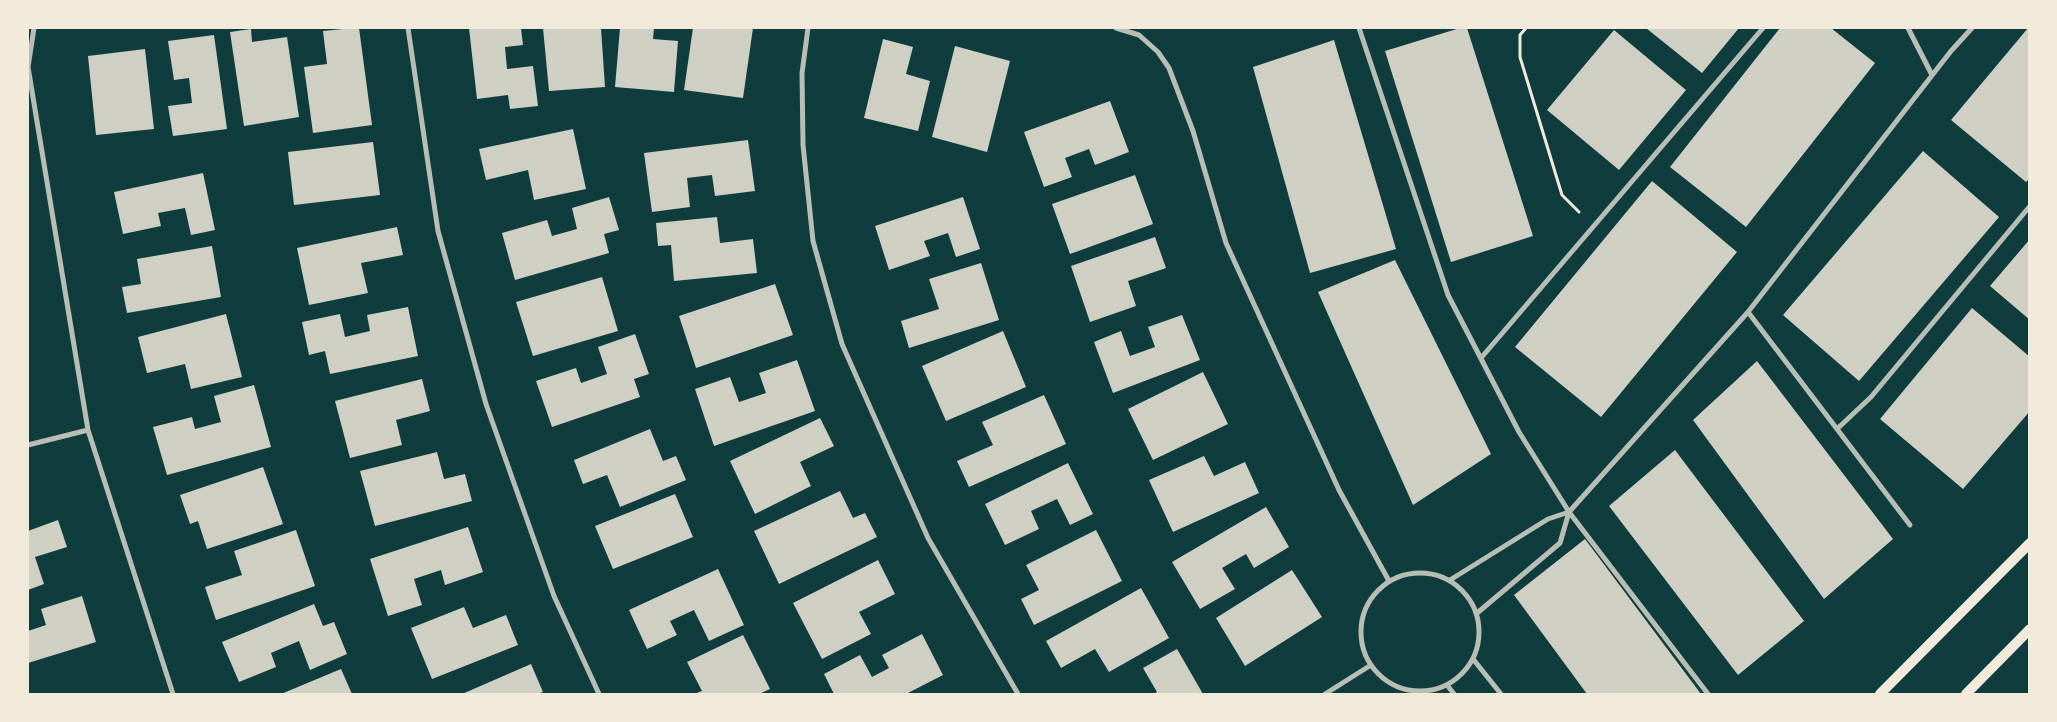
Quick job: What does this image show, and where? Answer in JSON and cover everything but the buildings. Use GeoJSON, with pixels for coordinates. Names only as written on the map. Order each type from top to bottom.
{"type":"FeatureCollection","features":[{"type":"Feature","properties":{"kind":"main road"},"geometry":{"type":"LineString","coordinates":[[1880,694],[2030,543]]}},
{"type":"Feature","properties":{"kind":"main road"},"geometry":{"type":"LineString","coordinates":[[1966,694],[2030,629]]}},
{"type":"Feature","properties":{"kind":"street"},"geometry":{"type":"LineString","coordinates":[[34,28],[28,67],[88,430],[170,694]]}},
{"type":"Feature","properties":{"kind":"street"},"geometry":{"type":"LineString","coordinates":[[408,28],[438,231],[486,404],[554,596],[600,694]]}},
{"type":"Feature","properties":{"kind":"street"},"geometry":{"type":"LineString","coordinates":[[808,28],[802,73],[803,136],[813,241],[842,344],[928,538],[1018,694]]}},
{"type":"Feature","properties":{"kind":"street"},"geometry":{"type":"LineString","coordinates":[[1116,28],[1139,35],[1158,52],[1169,68],[1193,131],[1226,243],[1339,490],[1389,581]]}},
{"type":"Feature","properties":{"kind":"street"},"geometry":{"type":"LineString","coordinates":[[1359,28],[1448,295],[1480,358],[1519,432],[1569,512],[1708,694]]}},
{"type":"Feature","properties":{"kind":"street"},"geometry":{"type":"LineString","coordinates":[[1480,358],[1763,28]]}},
{"type":"Feature","properties":{"kind":"street"},"geometry":{"type":"LineString","coordinates":[[1908,28],[1932,75]]}},
{"type":"Feature","properties":{"kind":"street"},"geometry":{"type":"LineString","coordinates":[[1476,614],[1560,543],[1569,512],[1748,312],[1932,75],[1972,28]]}},
{"type":"Feature","properties":{"kind":"street"},"geometry":{"type":"LineString","coordinates":[[1837,429],[1871,397],[2030,206]]}},
{"type":"Feature","properties":{"kind":"street"},"geometry":{"type":"LineString","coordinates":[[1748,312],[1910,525]]}},
{"type":"Feature","properties":{"kind":"street"},"geometry":{"type":"LineString","coordinates":[[28,445],[88,430]]}},
{"type":"Feature","properties":{"kind":"street"},"geometry":{"type":"LineString","coordinates":[[1450,580],[1548,519],[1569,512]]}},
{"type":"Feature","properties":{"kind":"street"},"geometry":{"type":"LineString","coordinates":[[1413,573],[1426,573],[1450,580],[1471,600],[1476,614],[1479,629],[1478,644],[1473,659],[1462,674],[1447,685],[1430,690],[1406,689],[1383,678],[1371,665],[1363,648],[1361,629],[1365,610],[1375,593],[1389,581],[1413,573]]}},
{"type":"Feature","properties":{"kind":"street"},"geometry":{"type":"LineString","coordinates":[[1473,659],[1501,694]]}},
{"type":"Feature","properties":{"kind":"street"},"geometry":{"type":"LineString","coordinates":[[1325,694],[1371,665]]}},
{"type":"Feature","properties":{"kind":"street"},"geometry":{"type":"LineString","coordinates":[[1447,685],[1454,694]]}},
{"type":"Feature","properties":{"kind":"path"},"geometry":{"type":"LineString","coordinates":[[1526,28],[1520,35],[1520,56],[1562,195]]}}]}
